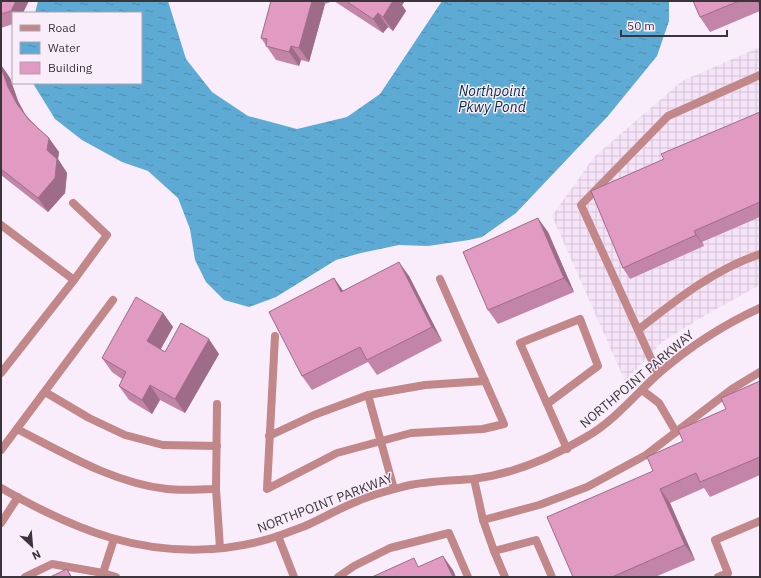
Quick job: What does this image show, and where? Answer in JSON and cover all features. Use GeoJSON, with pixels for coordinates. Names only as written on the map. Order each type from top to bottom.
{"type":"FeatureCollection","features":[{"type":"Feature","properties":{"kind":"street"},"geometry":{"type":"LineString","coordinates":[[658,374],[581,204],[668,116],[760,75]]}},
{"type":"Feature","properties":{"kind":"street"},"geometry":{"type":"LineString","coordinates":[[1,373],[74,280],[107,235],[73,203]]}},
{"type":"Feature","properties":{"kind":"street"},"geometry":{"type":"LineString","coordinates":[[1,225],[74,280]]}},
{"type":"Feature","properties":{"kind":"street"},"geometry":{"type":"LineString","coordinates":[[638,330],[682,295],[709,277],[760,254]]}},
{"type":"Feature","properties":{"kind":"street"},"geometry":{"type":"LineString","coordinates":[[274,336],[267,489],[337,453],[411,434],[483,429],[504,424],[440,279]]}},
{"type":"Feature","properties":{"kind":"street"},"geometry":{"type":"LineString","coordinates":[[1,450],[113,300]]}},
{"type":"Feature","properties":{"kind":"street","name":"NORTHPOINT PARKWAY"},"geometry":{"type":"LineString","coordinates":[[1,488],[38,508],[77,526],[114,539],[145,545],[180,549],[220,548],[249,544],[304,527],[356,501],[394,489],[414,484],[474,478],[518,469],[539,462],[589,436],[607,422],[658,374],[688,349],[710,334],[760,308]]}},
{"type":"Feature","properties":{"kind":"street"},"geometry":{"type":"LineString","coordinates":[[547,404],[598,366],[580,319],[520,343],[566,449]]}},
{"type":"Feature","properties":{"kind":"street"},"geometry":{"type":"LineString","coordinates":[[483,520],[538,505],[587,486],[646,455],[732,390],[760,372]]}},
{"type":"Feature","properties":{"kind":"street"},"geometry":{"type":"LineString","coordinates":[[270,436],[314,415],[368,395],[425,385],[485,381]]}},
{"type":"Feature","properties":{"kind":"street"},"geometry":{"type":"LineString","coordinates":[[642,390],[659,403],[676,432]]}},
{"type":"Feature","properties":{"kind":"street"},"geometry":{"type":"LineString","coordinates":[[44,392],[89,418],[125,435],[163,446],[217,446]]}},
{"type":"Feature","properties":{"kind":"street"},"geometry":{"type":"LineString","coordinates":[[368,395],[394,489]]}},
{"type":"Feature","properties":{"kind":"street"},"geometry":{"type":"LineString","coordinates":[[217,404],[216,489],[220,548]]}},
{"type":"Feature","properties":{"kind":"street"},"geometry":{"type":"LineString","coordinates":[[17,429],[90,466],[134,483],[168,490],[216,489]]}},
{"type":"Feature","properties":{"kind":"street"},"geometry":{"type":"LineString","coordinates":[[474,478],[483,520],[505,577]]}},
{"type":"Feature","properties":{"kind":"street"},"geometry":{"type":"LineString","coordinates":[[1,523],[18,498]]}},
{"type":"Feature","properties":{"kind":"street"},"geometry":{"type":"LineString","coordinates":[[718,577],[729,575],[715,540],[760,521]]}},
{"type":"Feature","properties":{"kind":"street"},"geometry":{"type":"LineString","coordinates":[[338,577],[354,566],[390,548],[449,533],[468,577]]}},
{"type":"Feature","properties":{"kind":"street"},"geometry":{"type":"LineString","coordinates":[[278,536],[294,577]]}},
{"type":"Feature","properties":{"kind":"street"},"geometry":{"type":"LineString","coordinates":[[103,573],[114,539]]}},
{"type":"Feature","properties":{"kind":"street"},"geometry":{"type":"LineString","coordinates":[[494,551],[536,540],[552,577]]}},
{"type":"Feature","properties":{"kind":"street"},"geometry":{"type":"LineString","coordinates":[[25,577],[52,564],[103,573],[116,577]]}},
{"type":"Feature","properties":{"kind":"shaded area"},"geometry":{"type":"Polygon","coordinates":[[[760,47],[760,285],[709,313],[662,342],[625,381],[552,216],[594,157],[682,81],[760,47]]]}},
{"type":"Feature","properties":{"kind":"water","name":"Northpoint Pkwy Pond"},"geometry":{"type":"Polygon","coordinates":[[[38,1],[168,1],[186,59],[212,92],[248,116],[297,129],[347,117],[380,94],[442,1],[669,1],[669,21],[657,56],[608,116],[516,213],[482,237],[428,246],[399,245],[336,260],[276,297],[249,307],[224,300],[206,282],[195,260],[190,229],[178,198],[148,171],[122,162],[82,140],[55,119],[34,85],[142,84],[142,12],[35,12],[38,1]]]}},
{"type":"Feature","properties":{"kind":"building"},"geometry":{"type":"Polygon","coordinates":[[[1,1],[16,1],[11,11],[1,14],[1,1]]]}},
{"type":"Feature","properties":{"kind":"building"},"geometry":{"type":"Polygon","coordinates":[[[271,1],[312,1],[299,48],[291,46],[289,52],[266,46],[267,39],[261,38],[271,1]]]}},
{"type":"Feature","properties":{"kind":"building"},"geometry":{"type":"Polygon","coordinates":[[[346,1],[393,1],[383,17],[378,13],[373,19],[346,1]]]}},
{"type":"Feature","properties":{"kind":"building"},"geometry":{"type":"Polygon","coordinates":[[[693,1],[739,1],[700,17],[693,1]]]}},
{"type":"Feature","properties":{"kind":"building"},"geometry":{"type":"Polygon","coordinates":[[[1,67],[8,87],[17,104],[29,120],[49,138],[47,150],[57,159],[55,178],[38,198],[1,169],[1,67]]]}},
{"type":"Feature","properties":{"kind":"building"},"geometry":{"type":"Polygon","coordinates":[[[760,112],[760,202],[694,231],[696,235],[623,268],[591,191],[664,159],[661,154],[760,112]]]}},
{"type":"Feature","properties":{"kind":"building"},"geometry":{"type":"Polygon","coordinates":[[[538,218],[564,278],[488,310],[463,252],[538,218]]]}},
{"type":"Feature","properties":{"kind":"building"},"geometry":{"type":"Polygon","coordinates":[[[399,262],[432,327],[367,360],[360,347],[302,376],[269,312],[334,278],[341,292],[399,262]]]}},
{"type":"Feature","properties":{"kind":"building"},"geometry":{"type":"Polygon","coordinates":[[[136,297],[163,313],[147,341],[165,352],[181,323],[209,339],[175,399],[150,385],[142,400],[119,386],[126,372],[102,358],[136,297]]]}},
{"type":"Feature","properties":{"kind":"building"},"geometry":{"type":"Polygon","coordinates":[[[760,381],[760,457],[700,482],[696,473],[660,489],[685,545],[612,577],[573,577],[547,517],[653,471],[647,457],[683,441],[678,430],[726,409],[721,398],[760,381]]]}},
{"type":"Feature","properties":{"kind":"building"},"geometry":{"type":"Polygon","coordinates":[[[443,556],[453,577],[372,577],[414,558],[418,567],[443,556]]]}},
{"type":"Feature","properties":{"kind":"building"},"geometry":{"type":"Polygon","coordinates":[[[67,569],[71,577],[50,577],[67,569]]]}}]}
